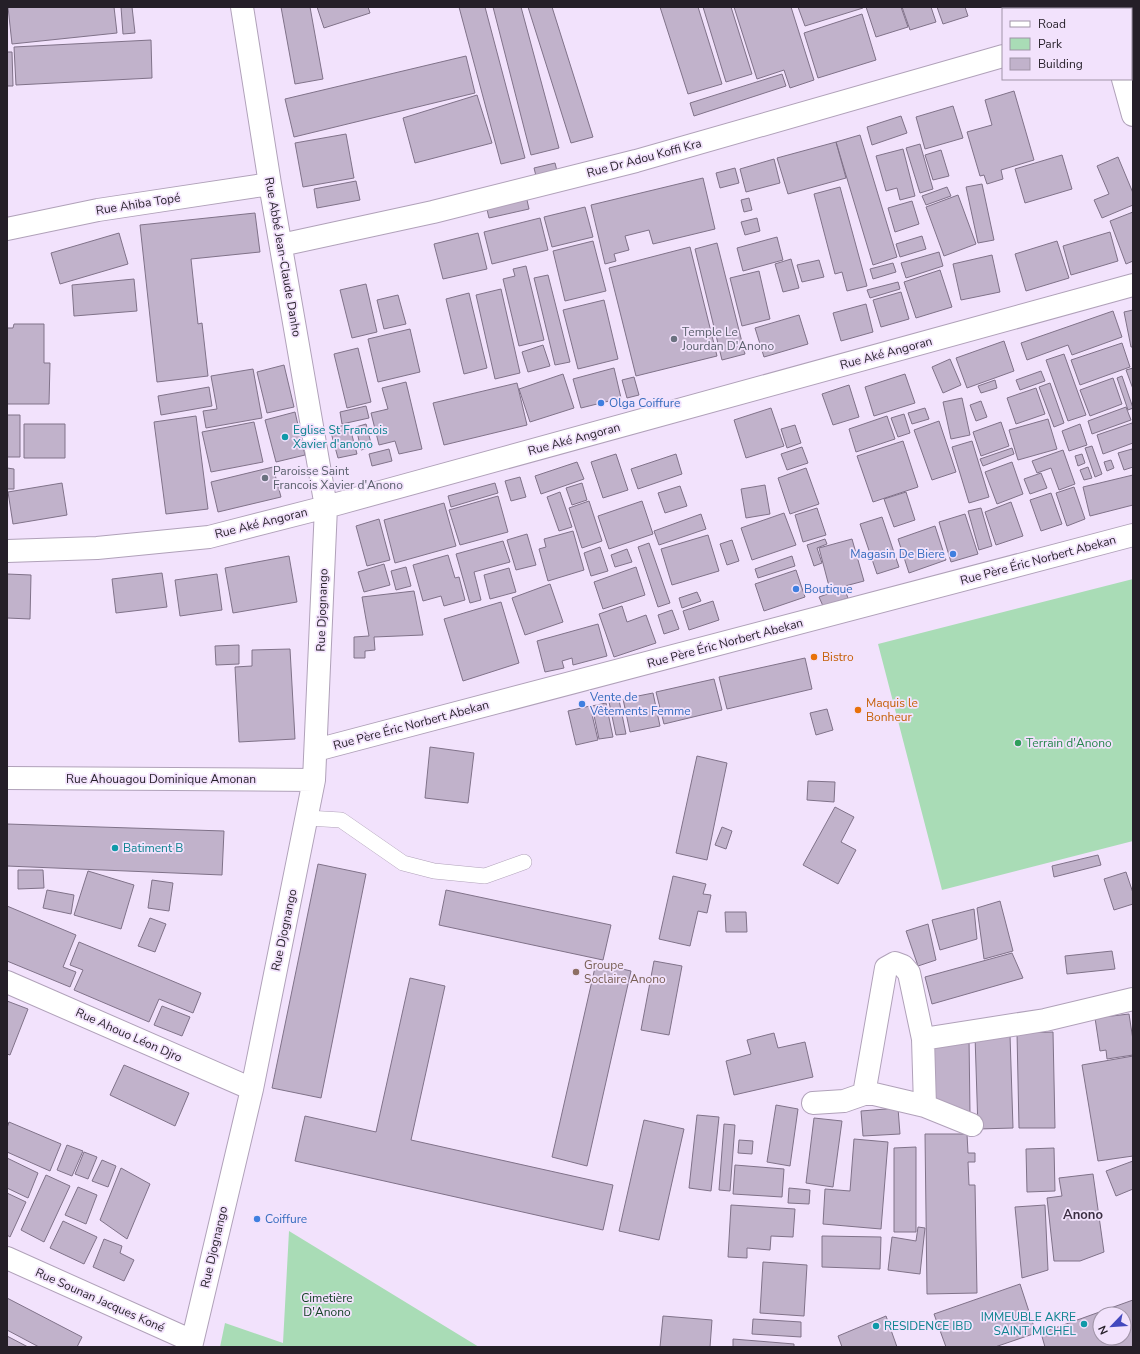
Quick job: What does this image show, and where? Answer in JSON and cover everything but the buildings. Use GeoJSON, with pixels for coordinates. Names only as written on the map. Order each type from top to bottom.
{"type":"FeatureCollection","features":[{"type":"Feature","properties":{"kind":"street","name":"Rue Abbé Jean-Claude Danho"},"geometry":{"type":"LineString","coordinates":[[242,7],[270,184],[326,507]]}},
{"type":"Feature","properties":{"kind":"street","name":"Rue Dr Adou Koffi Kra"},"geometry":{"type":"LineString","coordinates":[[281,244],[433,212],[636,161],[1002,56]]}},
{"type":"Feature","properties":{"kind":"street"},"geometry":{"type":"LineString","coordinates":[[1122,80],[1133,115]]}},
{"type":"Feature","properties":{"kind":"street","name":"Rue Ahiba Topé"},"geometry":{"type":"LineString","coordinates":[[7,229],[98,210],[270,184]]}},
{"type":"Feature","properties":{"kind":"street","name":"Rue Aké Angoran"},"geometry":{"type":"LineString","coordinates":[[7,551],[98,548],[209,537],[326,507],[1133,285]]}},
{"type":"Feature","properties":{"kind":"street","name":"Rue Djognango"},"geometry":{"type":"LineString","coordinates":[[192,1344],[252,1089],[314,780],[326,507]]}},
{"type":"Feature","properties":{"kind":"street","name":"Rue Père Éric Norbert Abekan"},"geometry":{"type":"LineString","coordinates":[[316,750],[1133,535]]}},
{"type":"Feature","properties":{"kind":"street","name":"Rue Ahouagou Dominique Amonan"},"geometry":{"type":"LineString","coordinates":[[7,778],[314,780]]}},
{"type":"Feature","properties":{"kind":"street"},"geometry":{"type":"LineString","coordinates":[[864,1094],[886,968],[895,963],[903,966],[908,973],[923,1039],[925,1106]]}},
{"type":"Feature","properties":{"kind":"street","name":"Rue Ahouo Léon Djro"},"geometry":{"type":"LineString","coordinates":[[7,982],[252,1089]]}},
{"type":"Feature","properties":{"kind":"street"},"geometry":{"type":"LineString","coordinates":[[923,1039],[1045,1020],[1133,999]]}},
{"type":"Feature","properties":{"kind":"street"},"geometry":{"type":"LineString","coordinates":[[813,1103],[844,1101],[864,1094],[874,1094],[925,1106],[972,1125]]}},
{"type":"Feature","properties":{"kind":"street","name":"Rue Sounan Jacques Koné"},"geometry":{"type":"LineString","coordinates":[[7,1258],[192,1344]]}},
{"type":"Feature","properties":{"kind":"lane"},"geometry":{"type":"LineString","coordinates":[[307,818],[341,820],[402,862],[434,871],[485,876],[524,862]]}},
{"type":"Feature","properties":{"kind":"green space","name":"Terrain d'Anono"},"geometry":{"type":"Polygon","coordinates":[[[1133,579],[1133,841],[942,890],[878,644],[1133,579]]]}},
{"type":"Feature","properties":{"kind":"green space","name":"Cimetière D'Anono"},"geometry":{"type":"Polygon","coordinates":[[[289,1231],[479,1347],[220,1347],[225,1323],[283,1343],[289,1231]]]}},
{"type":"Feature","properties":{"kind":"place","name":"Temple Le Jourdan D'Anono"},"geometry":{"type":"Point","coordinates":[674,339]}},
{"type":"Feature","properties":{"kind":"place","name":"Olga Coiffure"},"geometry":{"type":"Point","coordinates":[601,403]}},
{"type":"Feature","properties":{"kind":"place","name":"Eglise St Francois Xavier d'anono"},"geometry":{"type":"Point","coordinates":[285,437]}},
{"type":"Feature","properties":{"kind":"place","name":"Paroisse Saint Francois Xavier d'Anono"},"geometry":{"type":"Point","coordinates":[265,478]}},
{"type":"Feature","properties":{"kind":"place","name":"Magasin De Biere"},"geometry":{"type":"Point","coordinates":[953,554]}},
{"type":"Feature","properties":{"kind":"place","name":"Boutique"},"geometry":{"type":"Point","coordinates":[796,589]}},
{"type":"Feature","properties":{"kind":"place","name":"Bistro"},"geometry":{"type":"Point","coordinates":[814,657]}},
{"type":"Feature","properties":{"kind":"place","name":"Vente de Vêtements Femme"},"geometry":{"type":"Point","coordinates":[582,704]}},
{"type":"Feature","properties":{"kind":"place","name":"Maquis le Bonheur"},"geometry":{"type":"Point","coordinates":[858,710]}},
{"type":"Feature","properties":{"kind":"place","name":"Terrain d'Anono"},"geometry":{"type":"Point","coordinates":[1018,743]}},
{"type":"Feature","properties":{"kind":"place","name":"Batiment B"},"geometry":{"type":"Point","coordinates":[115,848]}},
{"type":"Feature","properties":{"kind":"place","name":"Groupe Soclaire Anono"},"geometry":{"type":"Point","coordinates":[576,972]}},
{"type":"Feature","properties":{"kind":"place","name":"Coiffure"},"geometry":{"type":"Point","coordinates":[257,1219]}},
{"type":"Feature","properties":{"kind":"place","name":"IMMEUBLE AKRE SAINT MICHEL"},"geometry":{"type":"Point","coordinates":[1084,1324]}},
{"type":"Feature","properties":{"kind":"place","name":"RESIDENCE IBD"},"geometry":{"type":"Point","coordinates":[876,1326]}},
{"type":"Feature","properties":{"kind":"district","name":"Anono"},"geometry":{"type":"Point","coordinates":[1083,1215]}}]}
